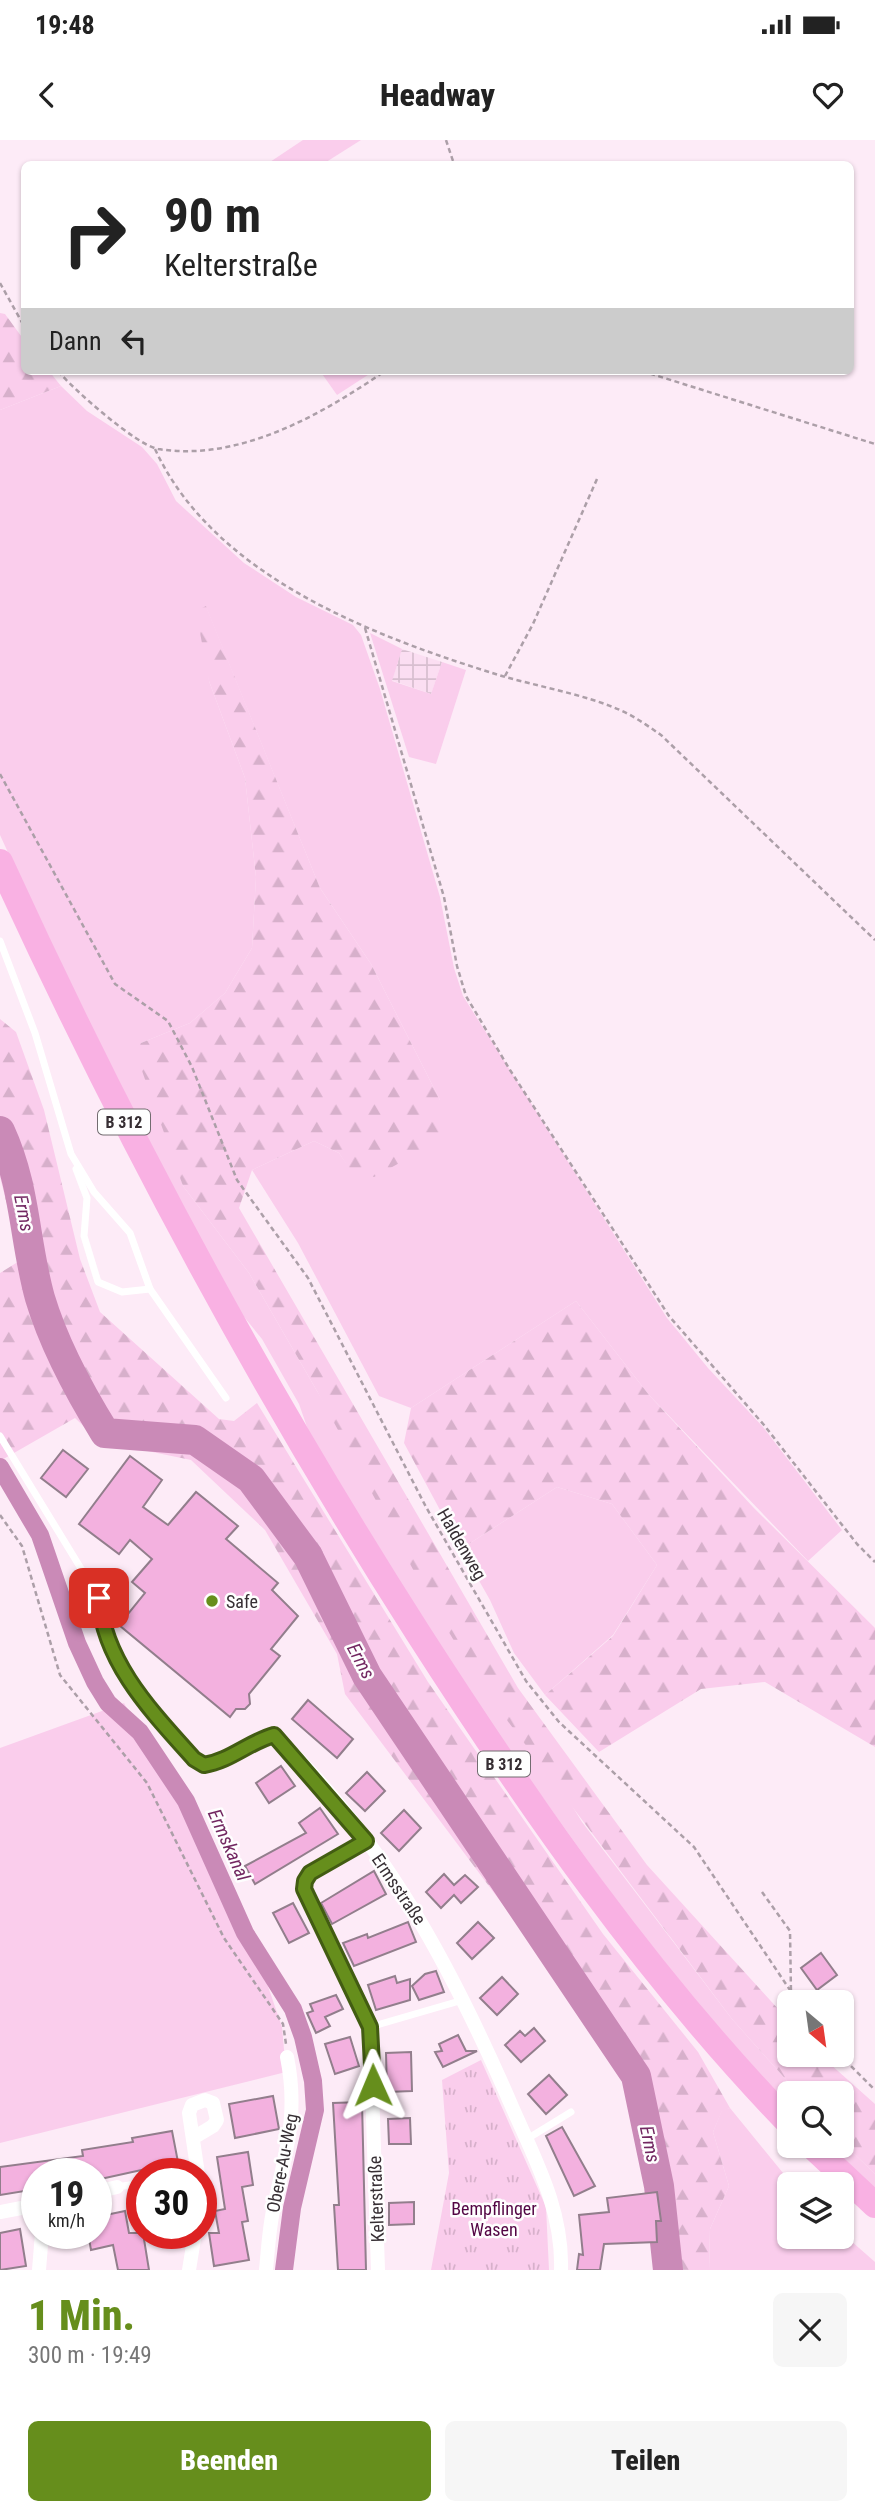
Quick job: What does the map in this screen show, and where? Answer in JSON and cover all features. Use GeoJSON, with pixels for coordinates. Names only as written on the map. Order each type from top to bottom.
{"type":"FeatureCollection","features":[{"type":"Feature","properties":{"kind":"highway","name":"B 312"},"geometry":{"type":"LineString","coordinates":[[0,862],[96,1066],[180,1227],[262,1375],[400,1605],[494,1751],[616,1921],[708,2035],[777,2110]]}},
{"type":"Feature","properties":{"kind":"highway"},"geometry":{"type":"LineString","coordinates":[[825,2158],[875,2205]]}},
{"type":"Feature","properties":{"kind":"street","name":"Ermsstraße"},"geometry":{"type":"LineString","coordinates":[[99,1598],[105,1633],[130,1682],[194,1759],[204,1765],[216,1763],[260,1738],[274,1735],[366,1841],[414,1908],[463,2000],[527,2140],[555,2210],[561,2270]]}},
{"type":"Feature","properties":{"kind":"street","name":"Kelterstraße"},"geometry":{"type":"LineString","coordinates":[[366,1841],[310,1873],[304,1889],[370,2027],[378,2270]]}},
{"type":"Feature","properties":{"kind":"street","name":"Obere-Au-Weg"},"geometry":{"type":"LineString","coordinates":[[266,2270],[270,2226],[292,2128],[294,2096],[287,2057]]}},
{"type":"Feature","properties":{"kind":"street"},"geometry":{"type":"LineString","coordinates":[[193,2138],[195,2158]]}},
{"type":"Feature","properties":{"kind":"street"},"geometry":{"type":"LineString","coordinates":[[112,2189],[117,2188]]}},
{"type":"Feature","properties":{"kind":"street"},"geometry":{"type":"LineString","coordinates":[[0,2212],[21,2208]]}},
{"type":"Feature","properties":{"kind":"street"},"geometry":{"type":"LineString","coordinates":[[39,2270],[41,2249]]}},
{"type":"Feature","properties":{"kind":"street"},"geometry":{"type":"LineString","coordinates":[[189,2270],[192,2249]]}},
{"type":"Feature","properties":{"kind":"lane"},"geometry":{"type":"LineString","coordinates":[[0,941],[35,1033],[87,1198],[84,1236],[98,1282],[122,1292],[150,1289]]}},
{"type":"Feature","properties":{"kind":"lane"},"geometry":{"type":"LineString","coordinates":[[71,1154],[94,1192],[130,1233],[150,1289],[226,1398]]}},
{"type":"Feature","properties":{"kind":"lane","name":"Ermsstraße"},"geometry":{"type":"LineString","coordinates":[[0,1436],[99,1598]]}},
{"type":"Feature","properties":{"kind":"lane"},"geometry":{"type":"LineString","coordinates":[[370,2027],[463,2000]]}},
{"type":"Feature","properties":{"kind":"lane"},"geometry":{"type":"LineString","coordinates":[[527,2140],[571,2112]]}},
{"type":"Feature","properties":{"kind":"lane"},"geometry":{"type":"LineString","coordinates":[[117,2188],[126,2186]]}},
{"type":"Feature","properties":{"kind":"path"},"geometry":{"type":"LineString","coordinates":[[446,140],[453,161]]}},
{"type":"Feature","properties":{"kind":"path"},"geometry":{"type":"LineString","coordinates":[[0,284],[21,321]]}},
{"type":"Feature","properties":{"kind":"path"},"geometry":{"type":"LineString","coordinates":[[61,375],[71,387],[103,413],[155,449],[180,495],[208,527],[248,561],[365,628],[505,677],[620,709],[661,735],[875,940]]}},
{"type":"Feature","properties":{"kind":"path"},"geometry":{"type":"LineString","coordinates":[[155,449],[219,447],[254,440],[292,426],[378,375]]}},
{"type":"Feature","properties":{"kind":"path"},"geometry":{"type":"LineString","coordinates":[[655,375],[875,444]]}},
{"type":"Feature","properties":{"kind":"path"},"geometry":{"type":"LineString","coordinates":[[505,677],[533,624],[597,479]]}},
{"type":"Feature","properties":{"kind":"path"},"geometry":{"type":"LineString","coordinates":[[365,628],[444,897],[457,966],[467,996],[510,1070],[669,1316],[764,1425],[857,1544],[875,1562]]}},
{"type":"Feature","properties":{"kind":"path","name":"Haldenweg"},"geometry":{"type":"LineString","coordinates":[[0,774],[115,984],[168,1021],[182,1046],[237,1180],[307,1278],[426,1507],[526,1681],[559,1722],[694,1847],[789,1990]]}},
{"type":"Feature","properties":{"kind":"path"},"geometry":{"type":"LineString","coordinates":[[0,1515],[22,1546],[60,1675],[147,1783],[224,1938],[283,2024],[287,2057]]}},
{"type":"Feature","properties":{"kind":"path"},"geometry":{"type":"LineString","coordinates":[[762,1892],[790,1931],[791,1990]]}},
{"type":"Feature","properties":{"kind":"path"},"geometry":{"type":"LineString","coordinates":[[852,2067],[875,2090]]}},
{"type":"Feature","properties":{"kind":"shaded area"},"geometry":{"type":"Polygon","coordinates":[[[402,649],[442,662],[431,694],[391,680],[402,649]]]}},
{"type":"Feature","properties":{"kind":"green space"},"geometry":{"type":"Polygon","coordinates":[[[303,140],[361,140],[328,161],[272,161],[303,140]]]}},
{"type":"Feature","properties":{"kind":"green space"},"geometry":{"type":"Polygon","coordinates":[[[0,313],[5,314],[21,336],[21,375],[52,375],[61,386],[0,410],[0,313]]]}},
{"type":"Feature","properties":{"kind":"green space"},"geometry":{"type":"Polygon","coordinates":[[[323,375],[368,375],[337,395],[323,375]]]}},
{"type":"Feature","properties":{"kind":"green space"},"geometry":{"type":"Polygon","coordinates":[[[61,386],[87,411],[142,447],[157,464],[176,501],[244,563],[296,597],[353,625],[361,635],[380,689],[440,897],[454,968],[463,996],[667,1318],[708,1368],[763,1427],[842,1530],[808,1561],[649,1395],[576,1301],[411,1408],[379,1396],[298,1243],[252,1170],[314,1141],[339,1153],[353,1173],[440,1100],[371,964],[320,888],[206,607],[209,681],[245,778],[256,877],[252,948],[225,993],[190,1023],[141,1043],[183,1186],[249,1273],[317,1391],[582,1822],[732,2019],[787,2081],[777,2081],[777,2096],[649,1946],[480,1710],[314,1447],[299,1404],[262,1339],[236,1307],[173,1191],[67,981],[0,835],[0,410],[61,386]]]}},
{"type":"Feature","properties":{"kind":"green space"},"geometry":{"type":"Polygon","coordinates":[[[206,606],[320,888],[371,964],[440,1100],[443,1139],[374,1177],[352,1173],[339,1153],[314,1141],[252,1170],[239,1208],[518,1688],[647,1865],[777,2008],[777,2067],[833,2067],[849,2081],[787,2081],[732,2019],[482,1687],[430,1601],[317,1391],[249,1273],[183,1186],[136,1054],[141,1043],[190,1023],[225,993],[252,948],[256,877],[245,778],[209,681],[196,611],[206,606]]]}},
{"type":"Feature","properties":{"kind":"green space"},"geometry":{"type":"Polygon","coordinates":[[[370,633],[402,649],[392,681],[431,694],[442,662],[466,670],[436,764],[409,757],[370,633]]]}},
{"type":"Feature","properties":{"kind":"green space"},"geometry":{"type":"Polygon","coordinates":[[[0,1019],[16,1032],[44,1110],[80,1259],[100,1312],[219,1419],[234,1421],[257,1403],[428,1682],[603,1934],[698,2052],[730,2108],[722,2111],[713,2132],[729,2186],[710,2229],[709,2270],[669,2270],[656,2171],[638,2085],[345,1694],[337,1654],[265,1530],[191,1460],[99,1441],[75,1418],[0,1461],[0,1273],[21,1260],[0,1177],[0,1019]]]}},
{"type":"Feature","properties":{"kind":"green space"},"geometry":{"type":"Polygon","coordinates":[[[576,1301],[649,1395],[753,1507],[875,1628],[875,1747],[765,1682],[701,1689],[599,1752],[545,1695],[613,1636],[657,1565],[612,1504],[557,1487],[461,1549],[404,1443],[411,1408],[576,1301]]]}},
{"type":"Feature","properties":{"kind":"green space"},"geometry":{"type":"Polygon","coordinates":[[[557,1487],[612,1504],[657,1565],[613,1635],[545,1695],[514,1653],[490,1600],[461,1549],[557,1487]]]}},
{"type":"Feature","properties":{"kind":"green space"},"geometry":{"type":"Polygon","coordinates":[[[124,1703],[250,1934],[282,2027],[286,2072],[0,2143],[0,1748],[124,1703]]]}},
{"type":"Feature","properties":{"kind":"green space","name":"Bempflinger Wasen"},"geometry":{"type":"Polygon","coordinates":[[[481,2060],[546,2207],[549,2270],[431,2270],[449,2173],[442,2080],[481,2060]]]}},
{"type":"Feature","properties":{"kind":"green space"},"geometry":{"type":"Polygon","coordinates":[[[854,2085],[875,2104],[875,2174],[854,2154],[854,2085]]]}},
{"type":"Feature","properties":{"kind":"green space"},"geometry":{"type":"Polygon","coordinates":[[[730,2108],[782,2172],[777,2172],[777,2249],[854,2249],[854,2244],[875,2262],[875,2270],[709,2270],[710,2229],[729,2186],[713,2132],[722,2110],[730,2108]]]}},
{"type":"Feature","properties":{"kind":"green space"},"geometry":{"type":"Polygon","coordinates":[[[854,2154],[875,2174],[875,2191],[839,2158],[854,2158],[854,2154]]]}},
{"type":"Feature","properties":{"kind":"building"},"geometry":{"type":"Polygon","coordinates":[[[63,1450],[88,1469],[66,1497],[41,1478],[63,1450]]]}},
{"type":"Feature","properties":{"kind":"building","name":"Safe"},"geometry":{"type":"Polygon","coordinates":[[[130,1456],[162,1480],[143,1507],[168,1525],[196,1492],[238,1526],[226,1539],[278,1583],[272,1590],[298,1616],[271,1649],[280,1656],[249,1694],[250,1704],[245,1709],[236,1709],[230,1717],[119,1625],[145,1593],[132,1582],[152,1559],[130,1540],[119,1554],[79,1524],[130,1456]]]}},
{"type":"Feature","properties":{"kind":"building"},"geometry":{"type":"Polygon","coordinates":[[[308,1700],[353,1739],[337,1758],[292,1719],[308,1700]]]}},
{"type":"Feature","properties":{"kind":"building"},"geometry":{"type":"Polygon","coordinates":[[[281,1766],[295,1786],[269,1803],[256,1783],[281,1766]]]}},
{"type":"Feature","properties":{"kind":"building"},"geometry":{"type":"Polygon","coordinates":[[[367,1772],[385,1791],[365,1811],[346,1793],[367,1772]]]}},
{"type":"Feature","properties":{"kind":"building"},"geometry":{"type":"Polygon","coordinates":[[[320,1808],[338,1834],[255,1884],[245,1866],[306,1833],[299,1823],[320,1808]]]}},
{"type":"Feature","properties":{"kind":"building"},"geometry":{"type":"Polygon","coordinates":[[[404,1810],[421,1828],[399,1851],[381,1833],[404,1810]]]}},
{"type":"Feature","properties":{"kind":"building"},"geometry":{"type":"Polygon","coordinates":[[[374,1871],[386,1894],[332,1924],[321,1903],[374,1871]]]}},
{"type":"Feature","properties":{"kind":"building"},"geometry":{"type":"Polygon","coordinates":[[[444,1874],[454,1885],[465,1875],[478,1887],[461,1903],[454,1895],[441,1908],[426,1892],[444,1874]]]}},
{"type":"Feature","properties":{"kind":"building"},"geometry":{"type":"Polygon","coordinates":[[[293,1903],[309,1933],[289,1943],[273,1913],[293,1903]]]}},
{"type":"Feature","properties":{"kind":"building"},"geometry":{"type":"Polygon","coordinates":[[[408,1922],[416,1942],[354,1966],[343,1943],[367,1934],[368,1938],[408,1922]]]}},
{"type":"Feature","properties":{"kind":"building"},"geometry":{"type":"Polygon","coordinates":[[[478,1922],[494,1938],[472,1959],[457,1943],[478,1922]]]}},
{"type":"Feature","properties":{"kind":"building"},"geometry":{"type":"Polygon","coordinates":[[[821,1953],[837,1975],[817,1990],[801,1968],[821,1953]]]}},
{"type":"Feature","properties":{"kind":"building"},"geometry":{"type":"Polygon","coordinates":[[[436,1971],[444,1992],[419,2000],[412,1986],[425,1974],[436,1971]]]}},
{"type":"Feature","properties":{"kind":"building"},"geometry":{"type":"Polygon","coordinates":[[[395,1976],[397,1983],[410,1979],[410,2000],[376,2010],[368,1985],[395,1976]]]}},
{"type":"Feature","properties":{"kind":"building"},"geometry":{"type":"Polygon","coordinates":[[[502,1977],[518,1994],[497,2015],[480,1998],[502,1977]]]}},
{"type":"Feature","properties":{"kind":"building"},"geometry":{"type":"Polygon","coordinates":[[[336,1995],[343,2009],[325,2017],[330,2026],[316,2033],[307,2013],[313,2011],[310,2004],[336,1995]]]}},
{"type":"Feature","properties":{"kind":"building"},"geometry":{"type":"Polygon","coordinates":[[[534,2028],[545,2041],[521,2062],[505,2045],[520,2031],[525,2036],[534,2028]]]}},
{"type":"Feature","properties":{"kind":"building"},"geometry":{"type":"Polygon","coordinates":[[[458,2035],[466,2051],[477,2051],[443,2067],[435,2052],[442,2051],[439,2044],[458,2035]]]}},
{"type":"Feature","properties":{"kind":"building"},"geometry":{"type":"Polygon","coordinates":[[[350,2037],[359,2066],[335,2074],[325,2044],[350,2037]]]}},
{"type":"Feature","properties":{"kind":"building"},"geometry":{"type":"Polygon","coordinates":[[[411,2052],[412,2091],[387,2092],[386,2053],[411,2052]]]}},
{"type":"Feature","properties":{"kind":"building"},"geometry":{"type":"Polygon","coordinates":[[[549,2075],[567,2095],[546,2114],[528,2094],[549,2075]]]}},
{"type":"Feature","properties":{"kind":"building"},"geometry":{"type":"Polygon","coordinates":[[[273,2096],[279,2129],[235,2138],[229,2104],[273,2096]]]}},
{"type":"Feature","properties":{"kind":"building"},"geometry":{"type":"Polygon","coordinates":[[[362,2102],[366,2270],[338,2270],[334,2205],[339,2205],[333,2103],[362,2102]]]}},
{"type":"Feature","properties":{"kind":"building"},"geometry":{"type":"Polygon","coordinates":[[[410,2118],[411,2144],[389,2144],[388,2119],[410,2118]]]}},
{"type":"Feature","properties":{"kind":"building"},"geometry":{"type":"Polygon","coordinates":[[[562,2127],[595,2186],[574,2196],[546,2136],[562,2127]]]}},
{"type":"Feature","properties":{"kind":"building"},"geometry":{"type":"Polygon","coordinates":[[[172,2131],[177,2158],[126,2158],[126,2173],[112,2176],[112,2158],[68,2158],[83,2156],[82,2150],[133,2142],[132,2138],[172,2131]]]}},
{"type":"Feature","properties":{"kind":"building"},"geometry":{"type":"Polygon","coordinates":[[[248,2152],[253,2185],[242,2187],[248,2221],[242,2222],[249,2260],[214,2266],[211,2249],[217,2249],[217,2211],[225,2209],[217,2157],[248,2152]]]}},
{"type":"Feature","properties":{"kind":"building"},"geometry":{"type":"Polygon","coordinates":[[[21,2164],[21,2192],[0,2195],[0,2167],[21,2164]]]}},
{"type":"Feature","properties":{"kind":"building"},"geometry":{"type":"Polygon","coordinates":[[[657,2192],[661,2221],[656,2221],[657,2242],[604,2244],[600,2270],[577,2270],[579,2254],[583,2255],[579,2215],[609,2212],[607,2198],[657,2192]]]}},
{"type":"Feature","properties":{"kind":"building"},"geometry":{"type":"Polygon","coordinates":[[[414,2202],[414,2224],[389,2225],[389,2203],[414,2202]]]}},
{"type":"Feature","properties":{"kind":"building"},"geometry":{"type":"Polygon","coordinates":[[[125,2211],[126,2249],[146,2249],[149,2270],[118,2270],[112,2245],[112,2214],[125,2211]]]}},
{"type":"Feature","properties":{"kind":"building"},"geometry":{"type":"Polygon","coordinates":[[[20,2229],[21,2249],[23,2249],[26,2266],[0,2270],[0,2233],[20,2229]]]}},
{"type":"Feature","properties":{"kind":"waterway","name":"Erms"},"geometry":{"type":"LineString","coordinates":[[0,1131],[9,1152],[20,1193],[35,1277],[46,1316],[68,1367],[105,1433],[195,1440],[251,1479],[308,1556],[367,1676],[636,2076],[659,2186],[668,2270]]}},
{"type":"Feature","properties":{"kind":"waterway","name":"Ermskanal"},"geometry":{"type":"LineString","coordinates":[[0,1467],[40,1535],[77,1643],[95,1682],[108,1703],[140,1732],[186,1801],[245,1933],[293,2009],[303,2037],[313,2081],[315,2110],[292,2208],[284,2270]]}},
{"type":"Feature","properties":{"kind":"place","name":"Safe"},"geometry":{"type":"Point","coordinates":[212,1601]}},
{"type":"Feature","properties":{"kind":"route"},"geometry":{"type":"LineString","coordinates":[[99,1598],[105,1633],[130,1682],[147,1706],[194,1759],[204,1765],[216,1763],[260,1738],[274,1735],[366,1841],[310,1873],[304,1889],[370,2027],[373,2085]]}}]}
